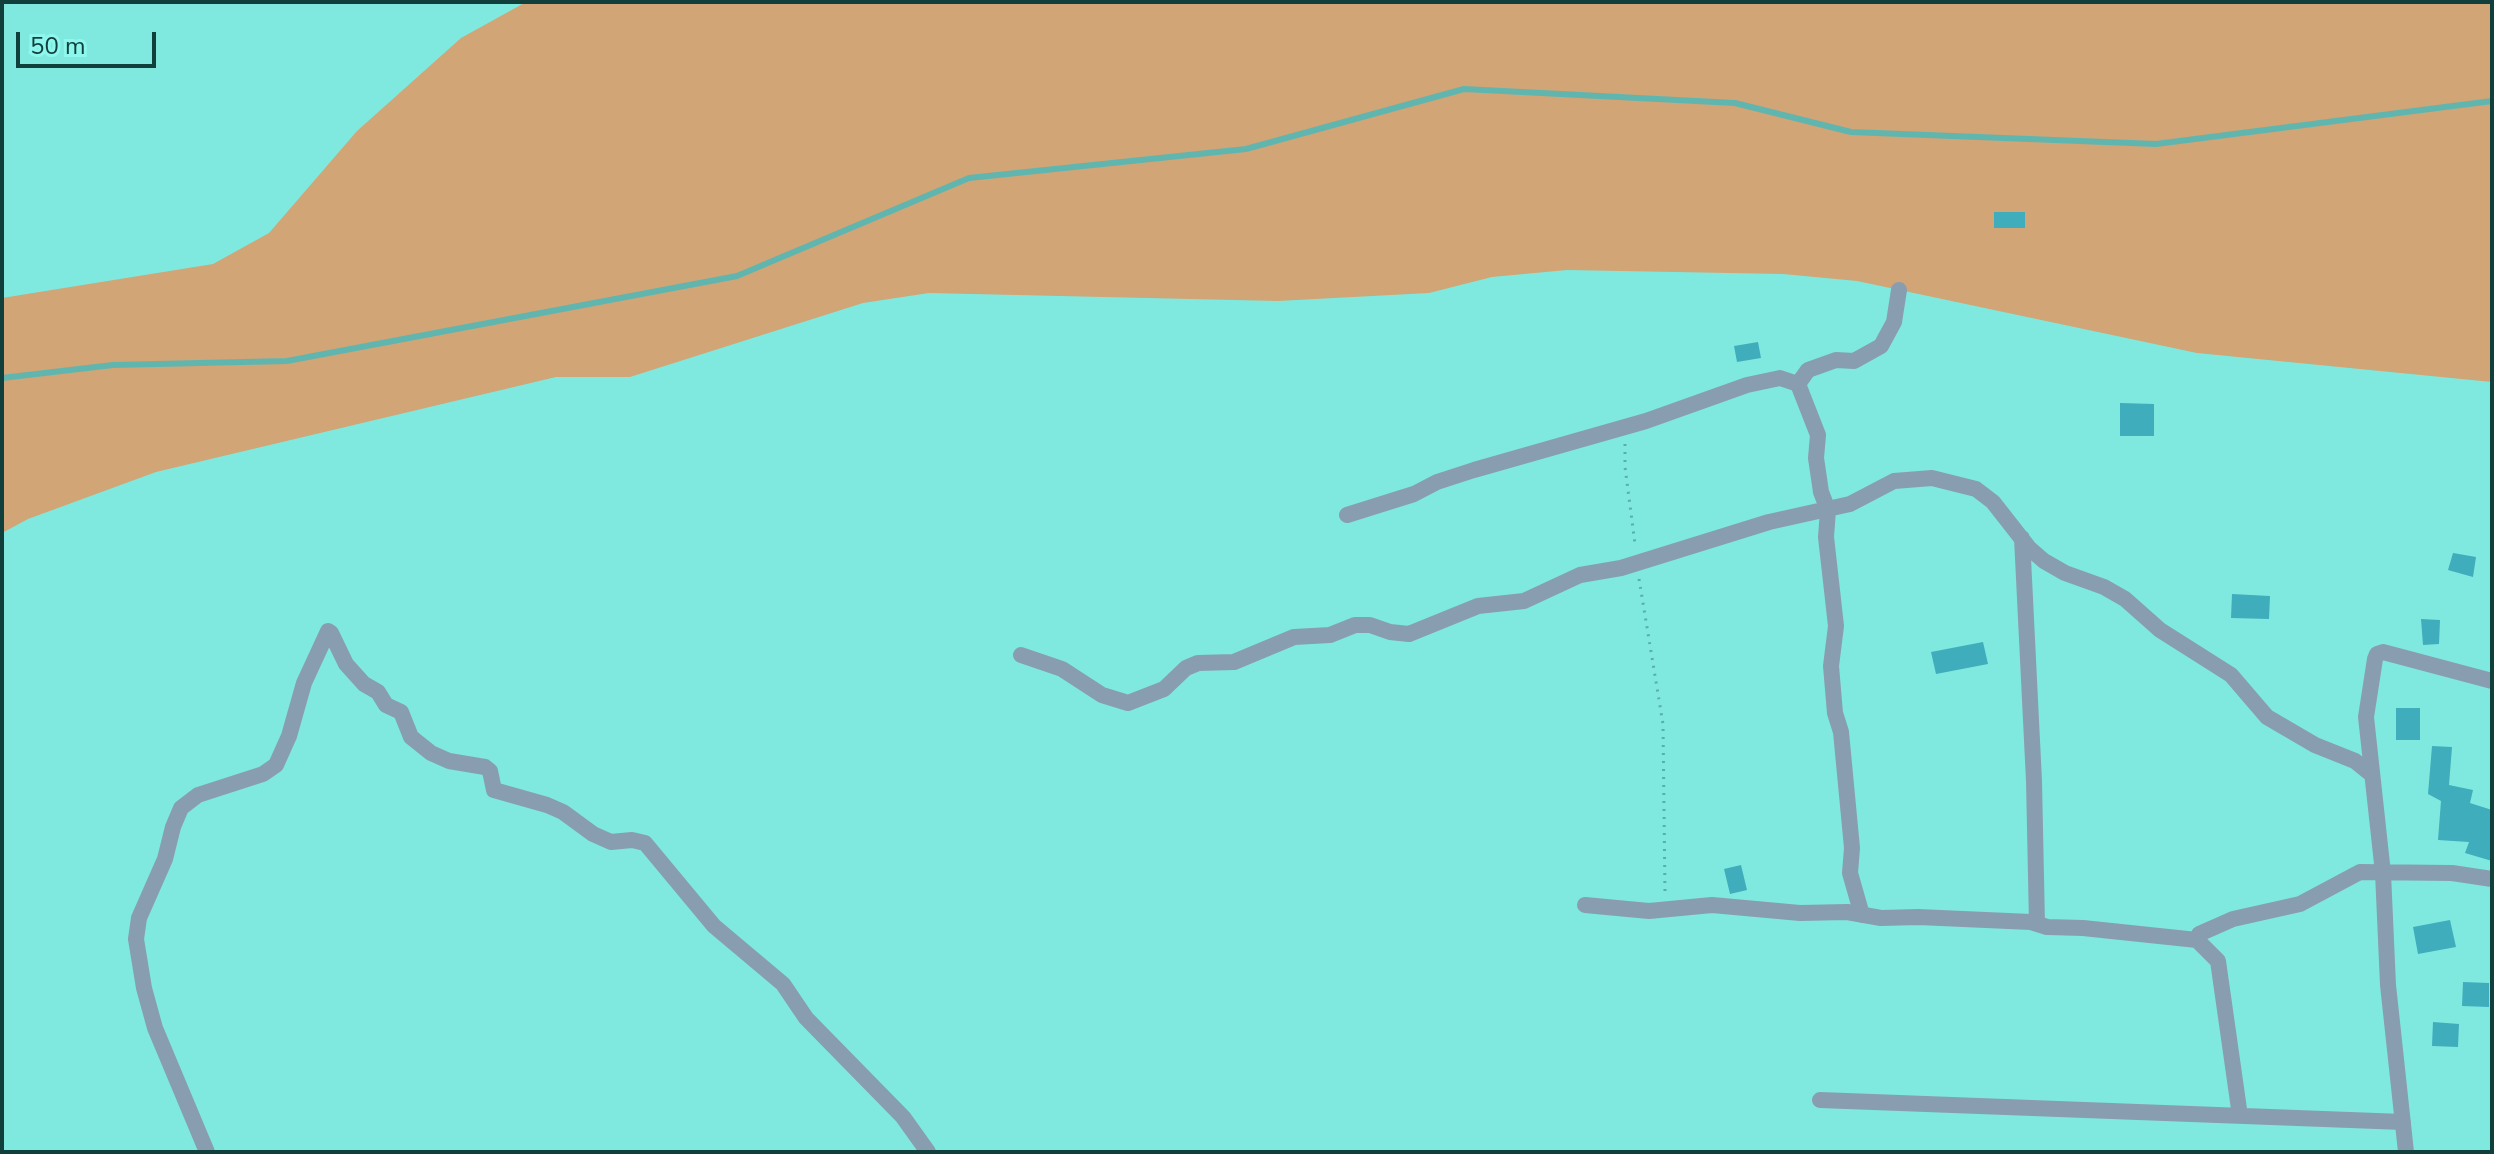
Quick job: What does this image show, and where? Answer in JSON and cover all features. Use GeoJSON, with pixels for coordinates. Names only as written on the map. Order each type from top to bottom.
{"type":"FeatureCollection","features":[{"type":"Feature","properties":{"kind":"street"},"geometry":{"type":"LineString","coordinates":[[1798,384],[1808,370],[1836,360],[1854,361],[1881,346],[1894,322],[1899,290]]}},
{"type":"Feature","properties":{"kind":"street"},"geometry":{"type":"LineString","coordinates":[[1347,515],[1414,494],[1437,482],[1625,426],[1747,385],[1780,378],[1798,384]]}},
{"type":"Feature","properties":{"kind":"street"},"geometry":{"type":"LineString","coordinates":[[1798,384],[1818,435],[1816,458],[1821,492],[1828,510],[1826,537],[1836,626],[1831,666],[1852,848],[1850,873],[1862,915]]}},
{"type":"Feature","properties":{"kind":"street"},"geometry":{"type":"LineString","coordinates":[[1021,655],[1062,669],[1102,695],[1128,703],[1164,689],[1186,668],[1198,663],[1234,662],[1294,637],[1330,635],[1355,625],[1370,625],[1409,634],[1478,606],[1524,601],[1580,575],[1636,563],[1769,522],[1850,504],[1894,481],[1932,478],[1976,489],[1993,502],[2044,561],[2125,599],[2160,630],[2231,675],[2267,717],[2315,745],[2355,761],[2371,774]]}},
{"type":"Feature","properties":{"kind":"street"},"geometry":{"type":"LineString","coordinates":[[2022,538],[2034,781],[2037,924]]}},
{"type":"Feature","properties":{"kind":"street"},"geometry":{"type":"LineString","coordinates":[[207,1152],[155,1028],[144,988],[136,939],[139,918],[165,859],[181,808],[198,795],[263,774],[276,765],[289,736],[304,683],[328,631],[346,664],[364,684],[378,692],[386,705],[401,712],[413,740],[431,753],[449,761],[485,767],[490,771],[494,790],[563,812],[593,834],[611,842],[632,840],[645,843],[714,926],[783,984],[806,1018],[903,1117],[928,1152]]}},
{"type":"Feature","properties":{"kind":"street"},"geometry":{"type":"LineString","coordinates":[[2406,1152],[2388,985],[2383,873],[2366,717],[2377,654],[2390,653],[2492,681]]}},
{"type":"Feature","properties":{"kind":"street"},"geometry":{"type":"LineString","coordinates":[[2197,940],[2199,934],[2233,919],[2300,904],[2360,872],[2452,873],[2492,879]]}},
{"type":"Feature","properties":{"kind":"street"},"geometry":{"type":"LineString","coordinates":[[1585,905],[1649,911],[1712,905],[1800,913],[1847,912],[2037,924],[2197,940],[2218,961],[2240,1116]]}},
{"type":"Feature","properties":{"kind":"street"},"geometry":{"type":"LineString","coordinates":[[1820,1100],[2403,1122]]}},
{"type":"Feature","properties":{"kind":"path"},"geometry":{"type":"LineString","coordinates":[[1625,426],[1625,467],[1636,563],[1663,724],[1665,909]]}},
{"type":"Feature","properties":{"kind":"shaded area"},"geometry":{"type":"Polygon","coordinates":[[[526,2],[2492,2],[2492,382],[2197,353],[1857,281],[1783,274],[1567,270],[1492,277],[1429,293],[1278,301],[929,293],[863,303],[630,377],[556,377],[156,472],[28,519],[2,533],[2,298],[213,264],[269,233],[357,131],[461,38],[526,2]]]}},
{"type":"Feature","properties":{"kind":"building"},"geometry":{"type":"Polygon","coordinates":[[[1994,212],[2025,212],[2025,228],[1994,228],[1994,212]]]}},
{"type":"Feature","properties":{"kind":"building"},"geometry":{"type":"Polygon","coordinates":[[[1758,342],[1761,358],[1737,362],[1734,346],[1758,342]]]}},
{"type":"Feature","properties":{"kind":"building"},"geometry":{"type":"Polygon","coordinates":[[[2120,403],[2154,404],[2154,436],[2120,436],[2120,403]]]}},
{"type":"Feature","properties":{"kind":"building"},"geometry":{"type":"Polygon","coordinates":[[[2453,553],[2476,557],[2473,577],[2448,570],[2453,553]]]}},
{"type":"Feature","properties":{"kind":"building"},"geometry":{"type":"Polygon","coordinates":[[[2232,594],[2270,596],[2269,619],[2231,618],[2232,594]]]}},
{"type":"Feature","properties":{"kind":"building"},"geometry":{"type":"Polygon","coordinates":[[[2421,619],[2440,620],[2439,644],[2423,645],[2421,619]]]}},
{"type":"Feature","properties":{"kind":"building"},"geometry":{"type":"Polygon","coordinates":[[[1983,642],[1988,664],[1936,674],[1931,652],[1983,642]]]}},
{"type":"Feature","properties":{"kind":"building"},"geometry":{"type":"Polygon","coordinates":[[[2396,708],[2420,708],[2420,740],[2396,740],[2396,708]]]}},
{"type":"Feature","properties":{"kind":"building"},"geometry":{"type":"Polygon","coordinates":[[[2432,746],[2452,747],[2449,785],[2473,790],[2470,803],[2492,810],[2492,861],[2465,853],[2469,842],[2438,840],[2441,801],[2428,794],[2432,746]]]}},
{"type":"Feature","properties":{"kind":"building"},"geometry":{"type":"Polygon","coordinates":[[[1741,865],[1747,890],[1730,894],[1724,869],[1741,865]]]}},
{"type":"Feature","properties":{"kind":"building"},"geometry":{"type":"Polygon","coordinates":[[[2450,920],[2456,947],[2418,954],[2413,927],[2450,920]]]}},
{"type":"Feature","properties":{"kind":"building"},"geometry":{"type":"Polygon","coordinates":[[[2463,982],[2489,983],[2489,1007],[2462,1006],[2463,982]]]}},
{"type":"Feature","properties":{"kind":"building"},"geometry":{"type":"Polygon","coordinates":[[[2433,1022],[2459,1024],[2458,1047],[2432,1046],[2433,1022]]]}},
{"type":"Feature","properties":{"kind":"waterway"},"geometry":{"type":"LineString","coordinates":[[2,378],[113,365],[287,361],[737,276],[969,178],[1246,149],[1464,89],[1735,103],[1851,132],[2156,144],[2492,101]]}}]}
